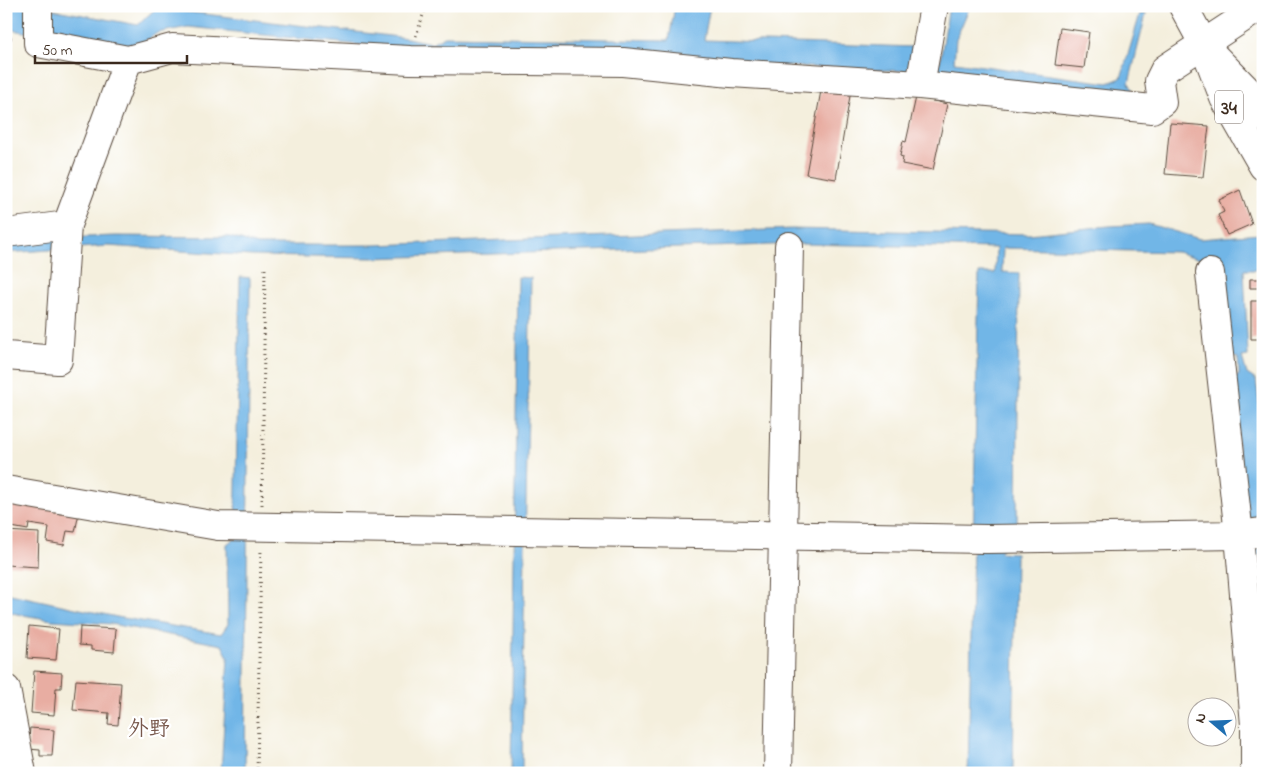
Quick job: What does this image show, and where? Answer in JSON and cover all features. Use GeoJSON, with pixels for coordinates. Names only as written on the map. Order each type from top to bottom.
{"type":"FeatureCollection","features":[{"type":"Feature","properties":{"kind":"main road"},"geometry":{"type":"LineString","coordinates":[[38,6],[38,43],[128,60],[172,48],[410,60],[623,62],[731,74],[920,85],[1152,109],[1162,102],[1159,80],[1165,69],[1262,6]]}},
{"type":"Feature","properties":{"kind":"main road"},"geometry":{"type":"LineString","coordinates":[[920,85],[934,6]]}},
{"type":"Feature","properties":{"kind":"main road","name":"34"},"geometry":{"type":"LineString","coordinates":[[1183,6],[1202,44],[1224,98],[1263,166]]}},
{"type":"Feature","properties":{"kind":"main road","name":"34"},"geometry":{"type":"LineString","coordinates":[[1202,44],[1247,90],[1263,117]]}},
{"type":"Feature","properties":{"kind":"main road"},"geometry":{"type":"LineString","coordinates":[[6,356],[58,360],[67,225],[128,60]]}},
{"type":"Feature","properties":{"kind":"main road"},"geometry":{"type":"LineString","coordinates":[[6,233],[67,225]]}},
{"type":"Feature","properties":{"kind":"main road"},"geometry":{"type":"LineString","coordinates":[[778,773],[790,246]]}},
{"type":"Feature","properties":{"kind":"main road"},"geometry":{"type":"LineString","coordinates":[[1210,273],[1250,533],[1255,773]]}},
{"type":"Feature","properties":{"kind":"main road"},"geometry":{"type":"LineString","coordinates":[[6,490],[218,526],[994,539],[1250,533]]}},
{"type":"Feature","properties":{"kind":"main road"},"geometry":{"type":"LineString","coordinates":[[6,689],[22,773]]}},
{"type":"Feature","properties":{"kind":"path"},"geometry":{"type":"LineString","coordinates":[[416,32],[426,6]]}},
{"type":"Feature","properties":{"kind":"path"},"geometry":{"type":"LineString","coordinates":[[257,773],[249,526],[265,266]]}},
{"type":"Feature","properties":{"kind":"water"},"geometry":{"type":"Polygon","coordinates":[[[6,6],[34,6],[138,25],[156,6],[177,6],[179,11],[407,38],[431,43],[445,36],[669,40],[675,6],[710,6],[704,40],[916,47],[911,61],[940,62],[949,6],[970,6],[956,39],[954,62],[1108,83],[1121,78],[1140,14],[1146,14],[1129,83],[1133,90],[1117,95],[953,78],[940,70],[906,71],[427,52],[188,27],[157,33],[136,48],[126,49],[6,29],[6,6]]]}},
{"type":"Feature","properties":{"kind":"water"},"geometry":{"type":"Polygon","coordinates":[[[1149,224],[1200,239],[1260,234],[1263,270],[1244,270],[1248,356],[1242,357],[1247,374],[1256,380],[1263,434],[1263,688],[1242,518],[1234,378],[1239,375],[1238,358],[1228,356],[1220,265],[1177,252],[1003,248],[1002,272],[1019,273],[1017,530],[999,552],[1016,553],[1013,773],[968,773],[979,273],[995,273],[996,248],[802,244],[372,258],[252,256],[108,246],[6,253],[6,245],[57,238],[116,236],[230,237],[257,245],[375,245],[793,229],[1029,234],[1149,224]]]}},
{"type":"Feature","properties":{"kind":"water"},"geometry":{"type":"Polygon","coordinates":[[[240,277],[250,278],[245,773],[221,773],[228,657],[222,645],[111,624],[52,620],[6,612],[6,593],[117,617],[221,634],[228,624],[227,544],[235,538],[240,277]]]}},
{"type":"Feature","properties":{"kind":"water"},"geometry":{"type":"Polygon","coordinates":[[[518,277],[531,278],[522,773],[511,773],[518,277]]]}},
{"type":"Feature","properties":{"kind":"building"},"geometry":{"type":"Polygon","coordinates":[[[1060,28],[1089,32],[1084,68],[1055,65],[1060,28]]]}},
{"type":"Feature","properties":{"kind":"building"},"geometry":{"type":"Polygon","coordinates":[[[822,85],[851,90],[836,179],[806,174],[822,85]]]}},
{"type":"Feature","properties":{"kind":"building"},"geometry":{"type":"Polygon","coordinates":[[[916,97],[947,104],[933,170],[902,164],[903,157],[900,156],[903,141],[906,142],[916,97]]]}},
{"type":"Feature","properties":{"kind":"building"},"geometry":{"type":"Polygon","coordinates":[[[1170,123],[1209,126],[1203,177],[1165,174],[1170,123]]]}},
{"type":"Feature","properties":{"kind":"building"},"geometry":{"type":"Polygon","coordinates":[[[1240,190],[1252,224],[1227,235],[1218,215],[1224,212],[1219,200],[1240,190]]]}},
{"type":"Feature","properties":{"kind":"building"},"geometry":{"type":"Polygon","coordinates":[[[1250,279],[1263,279],[1263,288],[1250,288],[1250,279]]]}},
{"type":"Feature","properties":{"kind":"building"},"geometry":{"type":"Polygon","coordinates":[[[1251,301],[1263,301],[1263,339],[1251,339],[1251,301]]]}},
{"type":"Feature","properties":{"kind":"building"},"geometry":{"type":"Polygon","coordinates":[[[9,503],[79,513],[75,532],[67,531],[64,545],[47,542],[49,527],[29,524],[28,530],[6,526],[9,503]]]}},
{"type":"Feature","properties":{"kind":"building"},"geometry":{"type":"Polygon","coordinates":[[[6,531],[39,533],[38,567],[6,565],[6,531]]]}},
{"type":"Feature","properties":{"kind":"building"},"geometry":{"type":"Polygon","coordinates":[[[29,626],[59,629],[56,660],[27,658],[29,626]]]}},
{"type":"Feature","properties":{"kind":"building"},"geometry":{"type":"Polygon","coordinates":[[[80,627],[116,629],[114,652],[91,650],[91,646],[79,645],[80,627]]]}},
{"type":"Feature","properties":{"kind":"building"},"geometry":{"type":"Polygon","coordinates":[[[34,671],[62,673],[61,688],[56,688],[54,715],[31,713],[34,671]]]}},
{"type":"Feature","properties":{"kind":"building"},"geometry":{"type":"Polygon","coordinates":[[[76,680],[121,683],[118,725],[108,724],[109,713],[73,710],[76,680]]]}},
{"type":"Feature","properties":{"kind":"building"},"geometry":{"type":"Polygon","coordinates":[[[30,728],[54,730],[52,756],[40,756],[40,750],[28,749],[30,728]]]}},
{"type":"Feature","properties":{"kind":"district","name":"外野"},"geometry":{"type":"Point","coordinates":[149,728]}}]}
